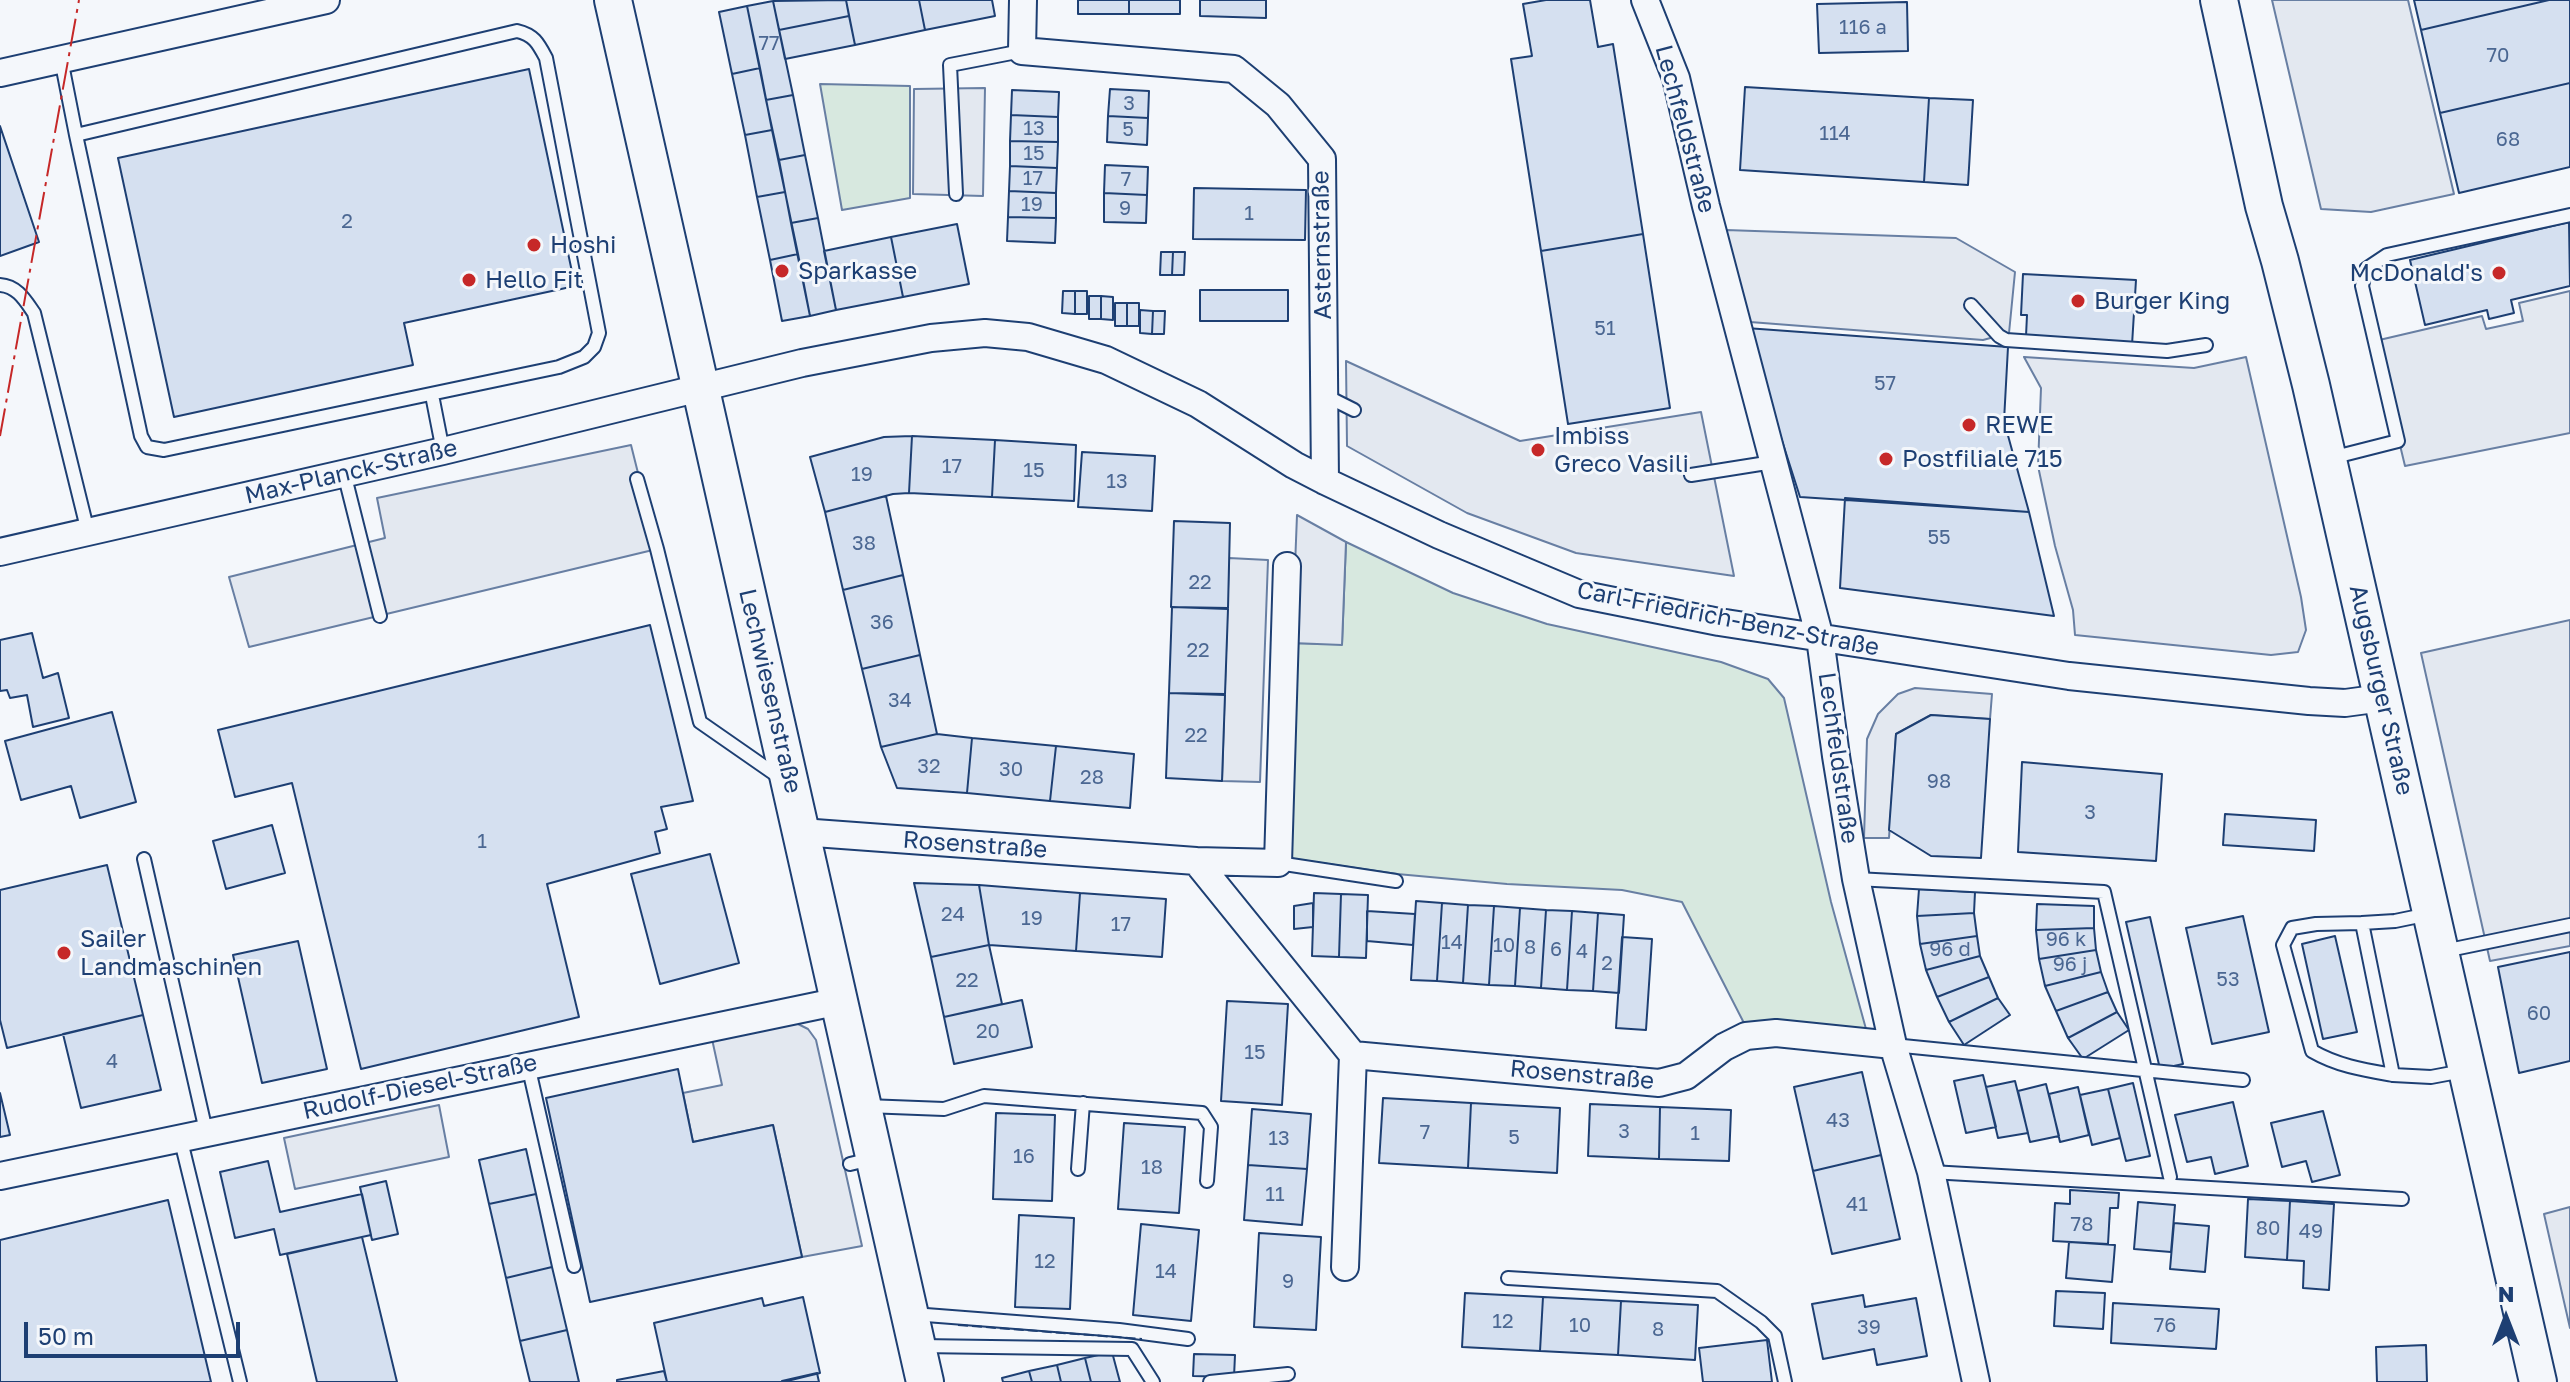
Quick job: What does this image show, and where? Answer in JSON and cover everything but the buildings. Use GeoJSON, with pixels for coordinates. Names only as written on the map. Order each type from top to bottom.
{"type":"FeatureCollection","features":[{"type":"Feature","properties":{"kind":"main road","name":"Lechwiesenstraße"},"geometry":{"type":"LineString","coordinates":[[613,0],[840,1001],[862,1106],[862,1161],[913,1330],[925,1382]]}},
{"type":"Feature","properties":{"kind":"main road","name":"Augsburger Straße"},"geometry":{"type":"LineString","coordinates":[[2219,0],[2264,206],[2328,459],[2538,1382]]}},
{"type":"Feature","properties":{"kind":"street"},"geometry":{"type":"LineString","coordinates":[[0,73],[261,7],[326,0]]}},
{"type":"Feature","properties":{"kind":"street"},"geometry":{"type":"LineString","coordinates":[[1022,51],[1023,0]]}},
{"type":"Feature","properties":{"kind":"street","name":"Lechfeldstraße"},"geometry":{"type":"LineString","coordinates":[[1645,0],[1676,78],[1706,206],[1820,638],[1856,879],[1893,1045],[1931,1172],[1976,1382]]}},
{"type":"Feature","properties":{"kind":"street","name":"Asternstraße"},"geometry":{"type":"LineString","coordinates":[[1022,51],[1234,69],[1278,105],[1322,159],[1325,481]]}},
{"type":"Feature","properties":{"kind":"street","name":"Carl-Friedrich-Benz-Straße"},"geometry":{"type":"LineString","coordinates":[[701,386],[931,338],[985,333],[1028,337],[1106,360],[1185,398],[1325,481],[1439,535],[1579,594],[1719,622],[2054,674],[2309,701],[2345,703],[2382,698]]}},
{"type":"Feature","properties":{"kind":"street","name":"Max-Planck-Straße"},"geometry":{"type":"LineString","coordinates":[[0,552],[443,451],[701,386]]}},
{"type":"Feature","properties":{"kind":"street"},"geometry":{"type":"LineString","coordinates":[[1278,863],[1287,566]]}},
{"type":"Feature","properties":{"kind":"street","name":"Rosenstraße"},"geometry":{"type":"LineString","coordinates":[[801,832],[1196,861],[1278,863]]}},
{"type":"Feature","properties":{"kind":"street"},"geometry":{"type":"LineString","coordinates":[[1196,861],[1353,1055],[1345,1267]]}},
{"type":"Feature","properties":{"kind":"street","name":"Rudolf-Diesel-Straße"},"geometry":{"type":"LineString","coordinates":[[0,1176],[528,1065],[749,1025],[840,1001]]}},
{"type":"Feature","properties":{"kind":"street","name":"Rosenstraße"},"geometry":{"type":"LineString","coordinates":[[1353,1055],[1659,1083],[1686,1076],[1724,1047],[1746,1036],[1776,1033],[1893,1045]]}},
{"type":"Feature","properties":{"kind":"lane"},"geometry":{"type":"LineString","coordinates":[[61,59],[76,135],[141,436],[147,447],[164,450],[559,367],[584,357],[594,347],[599,333],[546,58],[538,42],[529,34],[517,31],[76,135]]}},
{"type":"Feature","properties":{"kind":"lane"},"geometry":{"type":"LineString","coordinates":[[956,194],[950,65],[1022,51]]}},
{"type":"Feature","properties":{"kind":"lane"},"geometry":{"type":"LineString","coordinates":[[2328,459],[2398,441],[2362,286],[2366,269],[2387,255],[2570,215]]}},
{"type":"Feature","properties":{"kind":"lane"},"geometry":{"type":"LineString","coordinates":[[0,285],[20,294],[34,313],[88,532]]}},
{"type":"Feature","properties":{"kind":"lane"},"geometry":{"type":"LineString","coordinates":[[1971,305],[2006,340],[2167,351],[2206,345]]}},
{"type":"Feature","properties":{"kind":"lane"},"geometry":{"type":"LineString","coordinates":[[432,395],[443,451]]}},
{"type":"Feature","properties":{"kind":"lane"},"geometry":{"type":"LineString","coordinates":[[1324,395],[1354,410]]}},
{"type":"Feature","properties":{"kind":"lane"},"geometry":{"type":"LineString","coordinates":[[1691,475],[1773,462]]}},
{"type":"Feature","properties":{"kind":"lane"},"geometry":{"type":"LineString","coordinates":[[344,473],[380,616]]}},
{"type":"Feature","properties":{"kind":"lane"},"geometry":{"type":"LineString","coordinates":[[637,479],[700,722],[791,786]]}},
{"type":"Feature","properties":{"kind":"lane"},"geometry":{"type":"LineString","coordinates":[[144,859],[206,1131]]}},
{"type":"Feature","properties":{"kind":"lane","name":"Rosenstraße"},"geometry":{"type":"LineString","coordinates":[[1278,863],[1396,881]]}},
{"type":"Feature","properties":{"kind":"lane"},"geometry":{"type":"LineString","coordinates":[[1856,879],[2104,892],[2170,1177]]}},
{"type":"Feature","properties":{"kind":"lane"},"geometry":{"type":"LineString","coordinates":[[2432,913],[2395,921],[2292,928],[2283,945],[2312,1051],[2328,1061],[2348,1067],[2393,1075],[2431,1077],[2468,1070]]}},
{"type":"Feature","properties":{"kind":"lane"},"geometry":{"type":"LineString","coordinates":[[2362,923],[2393,1075]]}},
{"type":"Feature","properties":{"kind":"lane"},"geometry":{"type":"LineString","coordinates":[[2441,952],[2570,925]]}},
{"type":"Feature","properties":{"kind":"lane"},"geometry":{"type":"LineString","coordinates":[[1893,1045],[2243,1080]]}},
{"type":"Feature","properties":{"kind":"lane"},"geometry":{"type":"LineString","coordinates":[[528,1065],[574,1266]]}},
{"type":"Feature","properties":{"kind":"lane"},"geometry":{"type":"LineString","coordinates":[[862,1106],[944,1109],[984,1096],[1202,1113],[1211,1127],[1207,1181]]}},
{"type":"Feature","properties":{"kind":"lane"},"geometry":{"type":"LineString","coordinates":[[1078,1169],[1083,1103]]}},
{"type":"Feature","properties":{"kind":"lane"},"geometry":{"type":"LineString","coordinates":[[180,1137],[240,1382]]}},
{"type":"Feature","properties":{"kind":"lane"},"geometry":{"type":"LineString","coordinates":[[1931,1172],[2402,1199]]}},
{"type":"Feature","properties":{"kind":"lane"},"geometry":{"type":"LineString","coordinates":[[1508,1278],[1717,1291],[1761,1322],[1775,1336],[1785,1382]]}},
{"type":"Feature","properties":{"kind":"lane"},"geometry":{"type":"LineString","coordinates":[[913,1330],[1119,1330],[1188,1339]]}},
{"type":"Feature","properties":{"kind":"lane"},"geometry":{"type":"LineString","coordinates":[[913,1330],[1132,1349],[1153,1382]]}},
{"type":"Feature","properties":{"kind":"lane"},"geometry":{"type":"LineString","coordinates":[[1210,1382],[1288,1374]]}},
{"type":"Feature","properties":{"kind":"shaded area"},"geometry":{"type":"Polygon","coordinates":[[[2272,0],[2408,0],[2454,194],[2371,212],[2321,209],[2272,0]]]}},
{"type":"Feature","properties":{"kind":"shaded area"},"geometry":{"type":"Polygon","coordinates":[[[820,84],[910,86],[910,198],[842,210],[820,84]]]}},
{"type":"Feature","properties":{"kind":"shaded area"},"geometry":{"type":"Polygon","coordinates":[[[985,88],[983,196],[913,194],[914,89],[985,88]]]}},
{"type":"Feature","properties":{"kind":"shaded area"},"geometry":{"type":"Polygon","coordinates":[[[1726,230],[1956,238],[2015,272],[2009,333],[1983,340],[1750,322],[1726,230]]]}},
{"type":"Feature","properties":{"kind":"shaded area"},"geometry":{"type":"Polygon","coordinates":[[[2570,291],[2570,433],[2405,466],[2375,341],[2482,316],[2486,329],[2523,321],[2519,303],[2570,291]]]}},
{"type":"Feature","properties":{"kind":"shaded area"},"geometry":{"type":"Polygon","coordinates":[[[2024,357],[2194,368],[2246,357],[2301,597],[2306,630],[2298,652],[2271,655],[2075,635],[2073,610],[2038,466],[2041,388],[2024,357]]]}},
{"type":"Feature","properties":{"kind":"shaded area"},"geometry":{"type":"Polygon","coordinates":[[[1346,361],[1520,441],[1701,412],[1734,576],[1576,553],[1467,513],[1347,446],[1346,361]]]}},
{"type":"Feature","properties":{"kind":"shaded area"},"geometry":{"type":"Polygon","coordinates":[[[631,445],[657,549],[249,647],[229,577],[385,538],[377,498],[631,445]]]}},
{"type":"Feature","properties":{"kind":"shaded area"},"geometry":{"type":"Polygon","coordinates":[[[1297,515],[1346,542],[1342,645],[1292,643],[1297,515]]]}},
{"type":"Feature","properties":{"kind":"shaded area"},"geometry":{"type":"Polygon","coordinates":[[[1346,542],[1453,593],[1547,624],[1721,662],[1768,679],[1784,698],[1831,902],[1866,1029],[1775,1024],[1746,1027],[1682,902],[1622,890],[1397,874],[1287,858],[1292,643],[1342,644],[1346,542]]]}},
{"type":"Feature","properties":{"kind":"shaded area"},"geometry":{"type":"Polygon","coordinates":[[[1229,558],[1268,560],[1260,782],[1222,781],[1229,558]]]}},
{"type":"Feature","properties":{"kind":"shaded area"},"geometry":{"type":"Polygon","coordinates":[[[2570,620],[2570,946],[2490,961],[2421,653],[2570,620]]]}},
{"type":"Feature","properties":{"kind":"shaded area"},"geometry":{"type":"Polygon","coordinates":[[[1915,688],[1992,694],[1990,719],[1931,715],[1896,734],[1889,838],[1864,838],[1867,739],[1878,714],[1898,694],[1915,688]]]}},
{"type":"Feature","properties":{"kind":"shaded area"},"geometry":{"type":"Polygon","coordinates":[[[786,1023],[808,1029],[816,1040],[862,1246],[802,1257],[773,1125],[693,1142],[683,1093],[722,1085],[712,1039],[786,1023]]]}},
{"type":"Feature","properties":{"kind":"shaded area"},"geometry":{"type":"Polygon","coordinates":[[[439,1105],[449,1157],[295,1189],[284,1138],[439,1105]]]}},
{"type":"Feature","properties":{"kind":"shaded area"},"geometry":{"type":"Polygon","coordinates":[[[2570,1207],[2570,1328],[2544,1214],[2570,1207]]]}},
{"type":"Feature","properties":{"kind":"fence"},"geometry":{"type":"LineString","coordinates":[[958,1325],[1142,1339]]}},
{"type":"Feature","properties":{"kind":"power"},"geometry":{"type":"LineString","coordinates":[[0,436],[79,0]]}},
{"type":"Feature","properties":{"kind":"place","name":"Hoshi"},"geometry":{"type":"Point","coordinates":[534,245]}},
{"type":"Feature","properties":{"kind":"place","name":"Sparkasse"},"geometry":{"type":"Point","coordinates":[782,271]}},
{"type":"Feature","properties":{"kind":"place","name":"McDonald's"},"geometry":{"type":"Point","coordinates":[2499,273]}},
{"type":"Feature","properties":{"kind":"place","name":"Hello Fit"},"geometry":{"type":"Point","coordinates":[469,280]}},
{"type":"Feature","properties":{"kind":"place","name":"Burger King"},"geometry":{"type":"Point","coordinates":[2078,301]}},
{"type":"Feature","properties":{"kind":"place","name":"REWE"},"geometry":{"type":"Point","coordinates":[1969,425]}},
{"type":"Feature","properties":{"kind":"place","name":"Imbiss Greco Vasili"},"geometry":{"type":"Point","coordinates":[1538,450]}},
{"type":"Feature","properties":{"kind":"place","name":"Postfiliale 715"},"geometry":{"type":"Point","coordinates":[1886,459]}},
{"type":"Feature","properties":{"kind":"place","name":"Sailer Landmaschinen"},"geometry":{"type":"Point","coordinates":[64,953]}}]}
